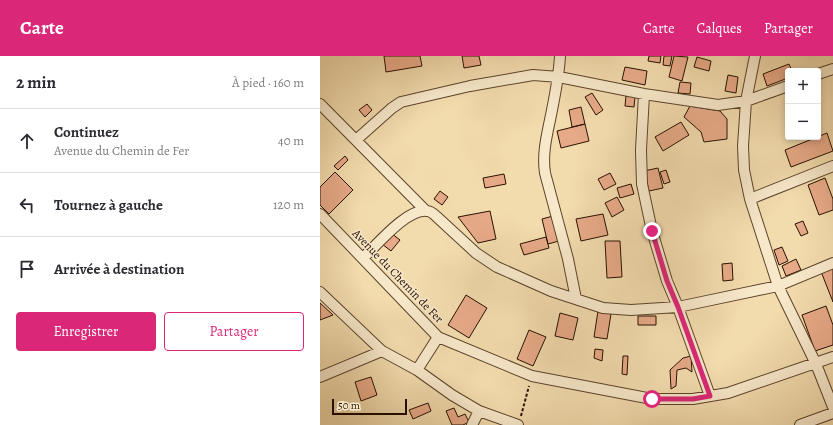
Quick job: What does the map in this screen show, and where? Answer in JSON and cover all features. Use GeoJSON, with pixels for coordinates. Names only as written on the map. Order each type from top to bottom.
{"type":"FeatureCollection","features":[{"type":"Feature","properties":{"kind":"street"},"geometry":{"type":"LineString","coordinates":[[560,56],[559,77],[543,160],[545,173],[568,259],[576,299]]}},
{"type":"Feature","properties":{"kind":"street"},"geometry":{"type":"LineString","coordinates":[[755,56],[746,101],[743,146],[744,170],[750,199],[778,286],[816,364],[833,407]]}},
{"type":"Feature","properties":{"kind":"street"},"geometry":{"type":"LineString","coordinates":[[821,73],[833,69]]}},
{"type":"Feature","properties":{"kind":"street"},"geometry":{"type":"LineString","coordinates":[[356,140],[392,108],[401,102],[470,86],[533,75],[559,77],[644,94],[718,105],[746,101],[785,87]]}},
{"type":"Feature","properties":{"kind":"street"},"geometry":{"type":"LineString","coordinates":[[644,94],[642,184],[652,231],[667,281],[710,396]]}},
{"type":"Feature","properties":{"kind":"street"},"geometry":{"type":"LineString","coordinates":[[320,104],[425,210],[438,217],[476,253],[497,267],[551,291],[603,308],[631,310],[678,307],[778,286],[833,263]]}},
{"type":"Feature","properties":{"kind":"street"},"geometry":{"type":"LineString","coordinates":[[750,199],[833,166]]}},
{"type":"Feature","properties":{"kind":"street"},"geometry":{"type":"LineString","coordinates":[[363,258],[395,226],[414,214],[425,210]]}},
{"type":"Feature","properties":{"kind":"street","name":"Avenue du Chemin de Fer"},"geometry":{"type":"LineString","coordinates":[[320,214],[438,337],[532,376],[652,399],[693,399],[728,393],[833,358]]}},
{"type":"Feature","properties":{"kind":"street"},"geometry":{"type":"LineString","coordinates":[[320,292],[382,351],[417,370],[452,396],[479,411],[519,422]]}},
{"type":"Feature","properties":{"kind":"street"},"geometry":{"type":"LineString","coordinates":[[417,370],[438,337]]}},
{"type":"Feature","properties":{"kind":"street"},"geometry":{"type":"LineString","coordinates":[[320,377],[382,351]]}},
{"type":"Feature","properties":{"kind":"street"},"geometry":{"type":"LineString","coordinates":[[472,425],[479,411]]}},
{"type":"Feature","properties":{"kind":"street"},"geometry":{"type":"LineString","coordinates":[[800,425],[833,413]]}},
{"type":"Feature","properties":{"kind":"path"},"geometry":{"type":"LineString","coordinates":[[519,422],[532,376]]}},
{"type":"Feature","properties":{"kind":"building"},"geometry":{"type":"Polygon","coordinates":[[[384,56],[420,56],[422,66],[386,72],[384,56]]]}},
{"type":"Feature","properties":{"kind":"building"},"geometry":{"type":"Polygon","coordinates":[[[462,56],[479,56],[481,65],[464,68],[462,56]]]}},
{"type":"Feature","properties":{"kind":"building"},"geometry":{"type":"Polygon","coordinates":[[[649,56],[661,56],[660,63],[648,61],[649,56]]]}},
{"type":"Feature","properties":{"kind":"building"},"geometry":{"type":"Polygon","coordinates":[[[664,56],[672,56],[670,66],[663,65],[664,56]]]}},
{"type":"Feature","properties":{"kind":"building"},"geometry":{"type":"Polygon","coordinates":[[[674,56],[688,57],[682,81],[669,77],[674,56]]]}},
{"type":"Feature","properties":{"kind":"building"},"geometry":{"type":"Polygon","coordinates":[[[697,57],[711,61],[709,71],[694,67],[697,57]]]}},
{"type":"Feature","properties":{"kind":"building"},"geometry":{"type":"Polygon","coordinates":[[[789,64],[791,68],[785,68],[785,79],[767,86],[763,74],[789,64]]]}},
{"type":"Feature","properties":{"kind":"building"},"geometry":{"type":"Polygon","coordinates":[[[625,67],[647,71],[645,85],[622,80],[625,67]]]}},
{"type":"Feature","properties":{"kind":"building"},"geometry":{"type":"Polygon","coordinates":[[[728,75],[738,77],[736,93],[725,91],[728,75]]]}},
{"type":"Feature","properties":{"kind":"building"},"geometry":{"type":"Polygon","coordinates":[[[680,82],[691,83],[690,94],[678,93],[680,82]]]}},
{"type":"Feature","properties":{"kind":"building"},"geometry":{"type":"Polygon","coordinates":[[[592,93],[603,110],[596,115],[585,97],[592,93]]]}},
{"type":"Feature","properties":{"kind":"building"},"geometry":{"type":"Polygon","coordinates":[[[626,96],[635,97],[634,107],[625,106],[626,96]]]}},
{"type":"Feature","properties":{"kind":"building"},"geometry":{"type":"Polygon","coordinates":[[[367,104],[372,110],[365,117],[359,110],[367,104]]]}},
{"type":"Feature","properties":{"kind":"building"},"geometry":{"type":"Polygon","coordinates":[[[690,106],[720,111],[727,119],[727,139],[704,142],[701,132],[684,117],[690,106]]]}},
{"type":"Feature","properties":{"kind":"building"},"geometry":{"type":"Polygon","coordinates":[[[581,107],[585,124],[572,127],[569,110],[581,107]]]}},
{"type":"Feature","properties":{"kind":"building"},"geometry":{"type":"Polygon","coordinates":[[[681,122],[689,135],[663,151],[655,137],[681,122]]]}},
{"type":"Feature","properties":{"kind":"building"},"geometry":{"type":"Polygon","coordinates":[[[585,124],[589,141],[561,148],[557,131],[585,124]]]}},
{"type":"Feature","properties":{"kind":"building"},"geometry":{"type":"Polygon","coordinates":[[[827,133],[833,151],[791,167],[785,150],[810,140],[821,140],[821,135],[827,133]]]}},
{"type":"Feature","properties":{"kind":"building"},"geometry":{"type":"Polygon","coordinates":[[[345,156],[348,160],[338,170],[334,166],[345,156]]]}},
{"type":"Feature","properties":{"kind":"building"},"geometry":{"type":"Polygon","coordinates":[[[658,168],[663,188],[649,191],[644,171],[658,168]]]}},
{"type":"Feature","properties":{"kind":"building"},"geometry":{"type":"Polygon","coordinates":[[[666,170],[670,182],[664,184],[660,172],[666,170]]]}},
{"type":"Feature","properties":{"kind":"building"},"geometry":{"type":"Polygon","coordinates":[[[335,172],[353,190],[329,214],[320,205],[320,187],[335,172]]]}},
{"type":"Feature","properties":{"kind":"building"},"geometry":{"type":"Polygon","coordinates":[[[610,173],[616,184],[604,190],[598,179],[610,173]]]}},
{"type":"Feature","properties":{"kind":"building"},"geometry":{"type":"Polygon","coordinates":[[[504,174],[506,184],[485,188],[483,178],[504,174]]]}},
{"type":"Feature","properties":{"kind":"building"},"geometry":{"type":"Polygon","coordinates":[[[825,178],[833,199],[833,210],[819,215],[808,185],[825,178]]]}},
{"type":"Feature","properties":{"kind":"building"},"geometry":{"type":"Polygon","coordinates":[[[631,184],[634,194],[620,198],[617,188],[631,184]]]}},
{"type":"Feature","properties":{"kind":"building"},"geometry":{"type":"Polygon","coordinates":[[[440,191],[448,197],[442,205],[434,199],[440,191]]]}},
{"type":"Feature","properties":{"kind":"building"},"geometry":{"type":"Polygon","coordinates":[[[617,197],[624,210],[612,217],[605,203],[617,197]]]}},
{"type":"Feature","properties":{"kind":"building"},"geometry":{"type":"Polygon","coordinates":[[[490,211],[496,239],[478,243],[458,217],[490,211]]]}},
{"type":"Feature","properties":{"kind":"building"},"geometry":{"type":"Polygon","coordinates":[[[603,214],[608,235],[581,241],[576,219],[603,214]]]}},
{"type":"Feature","properties":{"kind":"building"},"geometry":{"type":"Polygon","coordinates":[[[553,216],[559,241],[548,244],[542,219],[553,216]]]}},
{"type":"Feature","properties":{"kind":"building"},"geometry":{"type":"Polygon","coordinates":[[[803,221],[808,233],[801,236],[795,224],[803,221]]]}},
{"type":"Feature","properties":{"kind":"building"},"geometry":{"type":"Polygon","coordinates":[[[391,233],[400,240],[391,251],[382,244],[391,233]]]}},
{"type":"Feature","properties":{"kind":"building"},"geometry":{"type":"Polygon","coordinates":[[[546,237],[549,248],[524,255],[520,244],[546,237]]]}},
{"type":"Feature","properties":{"kind":"building"},"geometry":{"type":"Polygon","coordinates":[[[605,241],[620,241],[622,277],[607,278],[605,241]]]}},
{"type":"Feature","properties":{"kind":"building"},"geometry":{"type":"Polygon","coordinates":[[[782,247],[788,261],[779,265],[774,250],[782,247]]]}},
{"type":"Feature","properties":{"kind":"building"},"geometry":{"type":"Polygon","coordinates":[[[796,259],[801,270],[786,276],[782,266],[796,259]]]}},
{"type":"Feature","properties":{"kind":"building"},"geometry":{"type":"Polygon","coordinates":[[[732,263],[733,280],[723,281],[722,264],[732,263]]]}},
{"type":"Feature","properties":{"kind":"building"},"geometry":{"type":"Polygon","coordinates":[[[833,264],[833,302],[820,269],[833,264]]]}},
{"type":"Feature","properties":{"kind":"building"},"geometry":{"type":"Polygon","coordinates":[[[466,295],[487,308],[469,338],[448,325],[466,295]]]}},
{"type":"Feature","properties":{"kind":"building"},"geometry":{"type":"Polygon","coordinates":[[[320,303],[333,315],[320,320],[320,303]]]}},
{"type":"Feature","properties":{"kind":"building"},"geometry":{"type":"Polygon","coordinates":[[[826,306],[833,325],[833,345],[815,351],[802,315],[826,306]]]}},
{"type":"Feature","properties":{"kind":"building"},"geometry":{"type":"Polygon","coordinates":[[[598,311],[611,314],[607,339],[594,337],[598,311]]]}},
{"type":"Feature","properties":{"kind":"building"},"geometry":{"type":"Polygon","coordinates":[[[560,313],[578,318],[573,340],[555,336],[560,313]]]}},
{"type":"Feature","properties":{"kind":"building"},"geometry":{"type":"Polygon","coordinates":[[[638,316],[656,316],[656,325],[638,325],[638,316]]]}},
{"type":"Feature","properties":{"kind":"building"},"geometry":{"type":"Polygon","coordinates":[[[529,330],[546,337],[533,366],[517,359],[529,330]]]}},
{"type":"Feature","properties":{"kind":"building"},"geometry":{"type":"Polygon","coordinates":[[[595,349],[603,350],[602,361],[594,358],[595,349]]]}},
{"type":"Feature","properties":{"kind":"building"},"geometry":{"type":"Polygon","coordinates":[[[623,356],[628,356],[627,375],[622,374],[623,356]]]}},
{"type":"Feature","properties":{"kind":"building"},"geometry":{"type":"Polygon","coordinates":[[[691,356],[692,372],[686,368],[677,370],[676,386],[671,389],[670,370],[683,358],[691,356]]]}},
{"type":"Feature","properties":{"kind":"building"},"geometry":{"type":"Polygon","coordinates":[[[371,377],[377,395],[361,401],[355,382],[371,377]]]}},
{"type":"Feature","properties":{"kind":"building"},"geometry":{"type":"Polygon","coordinates":[[[428,403],[431,411],[413,419],[409,410],[428,403]]]}},
{"type":"Feature","properties":{"kind":"building"},"geometry":{"type":"Polygon","coordinates":[[[454,408],[458,417],[465,414],[469,422],[463,425],[452,425],[446,411],[454,408]]]}},
{"type":"Feature","properties":{"kind":"route"},"geometry":{"type":"LineString","coordinates":[[652,231],[667,281],[710,396],[693,399],[652,399]]}}]}
